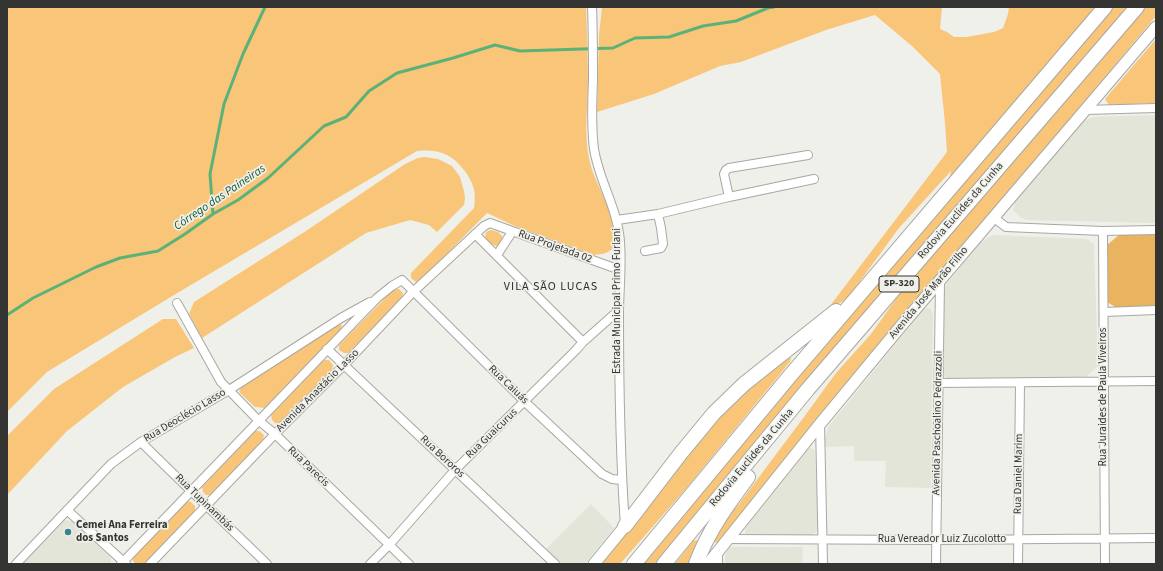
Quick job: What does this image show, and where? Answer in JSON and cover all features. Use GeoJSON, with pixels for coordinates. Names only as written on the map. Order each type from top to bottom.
{"type":"FeatureCollection","features":[{"type":"Feature","properties":{"kind":"highway","name":"Rodovia Euclides da Cunha"},"geometry":{"type":"LineString","coordinates":[[634,564],[794,371],[1106,7]]}},
{"type":"Feature","properties":{"kind":"highway","name":"Rodovia Euclides da Cunha"},"geometry":{"type":"LineString","coordinates":[[664,564],[794,407],[1137,7]]}},
{"type":"Feature","properties":{"kind":"highway"},"geometry":{"type":"LineString","coordinates":[[625,526],[714,413],[744,384],[823,322],[870,282]]}},
{"type":"Feature","properties":{"kind":"highway"},"geometry":{"type":"LineString","coordinates":[[696,564],[712,529],[725,508],[794,407]]}},
{"type":"Feature","properties":{"kind":"main road","name":"Avenida José Marão Filho"},"geometry":{"type":"LineString","coordinates":[[708,564],[820,424],[993,217],[1156,27]]}},
{"type":"Feature","properties":{"kind":"main road"},"geometry":{"type":"LineString","coordinates":[[594,564],[625,526]]}},
{"type":"Feature","properties":{"kind":"street","name":"Estrada Municipal Primo Furlani"},"geometry":{"type":"LineString","coordinates":[[592,7],[594,33],[592,115],[594,149],[598,170],[617,220],[620,242],[619,414],[621,480],[625,526]]}},
{"type":"Feature","properties":{"kind":"street"},"geometry":{"type":"LineString","coordinates":[[1085,110],[1156,108]]}},
{"type":"Feature","properties":{"kind":"street"},"geometry":{"type":"LineString","coordinates":[[729,197],[724,174],[729,168],[808,155]]}},
{"type":"Feature","properties":{"kind":"street"},"geometry":{"type":"LineString","coordinates":[[617,220],[658,214],[814,179]]}},
{"type":"Feature","properties":{"kind":"street"},"geometry":{"type":"LineString","coordinates":[[645,251],[661,248],[664,244],[658,214]]}},
{"type":"Feature","properties":{"kind":"street"},"geometry":{"type":"LineString","coordinates":[[993,217],[1006,227],[1103,231],[1156,230]]}},
{"type":"Feature","properties":{"kind":"street","name":"Rua Projetada 02"},"geometry":{"type":"LineString","coordinates":[[490,223],[620,270]]}},
{"type":"Feature","properties":{"kind":"street","name":"Avenida Anastácio Lasso"},"geometry":{"type":"LineString","coordinates":[[150,564],[413,292],[475,234],[490,223]]}},
{"type":"Feature","properties":{"kind":"street","name":"Rua Juraides de Paula Viveiros"},"geometry":{"type":"LineString","coordinates":[[1103,231],[1104,564]]}},
{"type":"Feature","properties":{"kind":"street"},"geometry":{"type":"LineString","coordinates":[[497,255],[512,232]]}},
{"type":"Feature","properties":{"kind":"street"},"geometry":{"type":"LineString","coordinates":[[475,234],[583,342]]}},
{"type":"Feature","properties":{"kind":"street","name":"Avenida Anastácio Lasso"},"geometry":{"type":"LineString","coordinates":[[123,563],[258,420],[377,298],[402,280]]}},
{"type":"Feature","properties":{"kind":"street","name":"Rua Caiuás"},"geometry":{"type":"LineString","coordinates":[[402,280],[525,402],[602,474],[612,479],[621,480]]}},
{"type":"Feature","properties":{"kind":"street","name":"Avenida Paschoalino Pedrazzoli"},"geometry":{"type":"LineString","coordinates":[[936,564],[940,282]]}},
{"type":"Feature","properties":{"kind":"street","name":"Rua Deoclécio Lasso"},"geometry":{"type":"LineString","coordinates":[[16,564],[111,464],[141,442],[229,390],[340,318],[377,298]]}},
{"type":"Feature","properties":{"kind":"street","name":"Rua Parecis"},"geometry":{"type":"LineString","coordinates":[[177,303],[221,382],[258,420],[275,434],[409,564]]}},
{"type":"Feature","properties":{"kind":"street","name":"Rua Guaicurus"},"geometry":{"type":"LineString","coordinates":[[370,564],[456,470],[583,342],[619,310]]}},
{"type":"Feature","properties":{"kind":"street"},"geometry":{"type":"LineString","coordinates":[[1104,312],[1156,310]]}},
{"type":"Feature","properties":{"kind":"street","name":"Rua Bororos"},"geometry":{"type":"LineString","coordinates":[[327,350],[555,564]]}},
{"type":"Feature","properties":{"kind":"street"},"geometry":{"type":"LineString","coordinates":[[938,383],[1156,381]]}},
{"type":"Feature","properties":{"kind":"street","name":"Rua Daniel Marim"},"geometry":{"type":"LineString","coordinates":[[1018,564],[1020,383]]}},
{"type":"Feature","properties":{"kind":"street"},"geometry":{"type":"LineString","coordinates":[[820,424],[823,564]]}},
{"type":"Feature","properties":{"kind":"street","name":"Rua Tupinambás"},"geometry":{"type":"LineString","coordinates":[[141,442],[267,564]]}},
{"type":"Feature","properties":{"kind":"street"},"geometry":{"type":"LineString","coordinates":[[67,510],[123,563]]}},
{"type":"Feature","properties":{"kind":"street","name":"Rua Vereador Luiz Zucolotto"},"geometry":{"type":"LineString","coordinates":[[728,539],[1018,540],[1156,538]]}},
{"type":"Feature","properties":{"kind":"street"},"geometry":{"type":"LineString","coordinates":[[718,552],[718,564]]}},
{"type":"Feature","properties":{"kind":"shaded area"},"geometry":{"type":"Polygon","coordinates":[[[7,7],[586,7],[588,76],[586,128],[587,149],[592,170],[611,216],[615,240],[614,246],[608,252],[594,255],[517,227],[487,213],[420,281],[416,282],[411,278],[411,273],[474,208],[475,198],[474,189],[470,179],[459,164],[443,153],[417,151],[47,372],[7,412],[7,7]]]}},
{"type":"Feature","properties":{"kind":"shaded area"},"geometry":{"type":"Polygon","coordinates":[[[602,7],[942,7],[940,29],[954,37],[967,37],[994,32],[1003,28],[1009,7],[1156,7],[1156,16],[897,321],[718,543],[715,542],[713,538],[716,528],[738,505],[836,373],[871,334],[896,299],[940,246],[787,406],[656,564],[642,564],[944,201],[951,171],[899,228],[847,299],[826,311],[947,152],[940,74],[912,46],[875,15],[826,30],[741,62],[720,66],[654,94],[597,112],[599,35],[602,7]]]}},
{"type":"Feature","properties":{"kind":"shaded area"},"geometry":{"type":"Polygon","coordinates":[[[1156,39],[1156,103],[1109,105],[1105,99],[1156,39]]]}},
{"type":"Feature","properties":{"kind":"shaded area"},"geometry":{"type":"Polygon","coordinates":[[[1156,115],[1156,223],[1026,220],[1020,217],[1013,210],[1016,198],[1081,122],[1093,117],[1156,115]]]}},
{"type":"Feature","properties":{"kind":"shaded area"},"geometry":{"type":"Polygon","coordinates":[[[424,157],[438,159],[452,166],[460,177],[464,191],[464,205],[437,232],[429,225],[410,220],[366,233],[202,338],[189,314],[194,302],[306,231],[405,164],[424,157]]]}},
{"type":"Feature","properties":{"kind":"shaded area"},"geometry":{"type":"Polygon","coordinates":[[[491,230],[498,232],[502,236],[502,242],[497,246],[491,244],[485,238],[486,232],[491,230]]]}},
{"type":"Feature","properties":{"kind":"shaded area"},"geometry":{"type":"Polygon","coordinates":[[[992,235],[1087,239],[1094,244],[1098,366],[1086,377],[948,379],[941,374],[943,296],[946,285],[980,243],[992,235]]]}},
{"type":"Feature","properties":{"kind":"shaded area"},"geometry":{"type":"Polygon","coordinates":[[[1119,235],[1156,235],[1156,307],[1117,308],[1107,302],[1107,245],[1119,235]]]}},
{"type":"Feature","properties":{"kind":"shaded area"},"geometry":{"type":"Polygon","coordinates":[[[394,289],[399,289],[403,293],[402,298],[348,353],[344,353],[339,350],[339,345],[394,289]]]}},
{"type":"Feature","properties":{"kind":"shaded area"},"geometry":{"type":"Polygon","coordinates":[[[927,308],[931,309],[933,314],[931,488],[885,487],[886,461],[854,461],[854,446],[825,447],[825,439],[828,427],[923,310],[927,308]]]}},
{"type":"Feature","properties":{"kind":"shaded area"},"geometry":{"type":"Polygon","coordinates":[[[163,319],[176,319],[194,348],[175,357],[123,387],[67,431],[7,495],[7,436],[54,389],[163,319]]]}},
{"type":"Feature","properties":{"kind":"shaded area"},"geometry":{"type":"Polygon","coordinates":[[[339,324],[342,325],[341,329],[265,408],[255,407],[239,392],[242,385],[339,324]]]}},
{"type":"Feature","properties":{"kind":"shaded area"},"geometry":{"type":"Polygon","coordinates":[[[785,357],[791,358],[790,362],[684,491],[620,564],[599,564],[717,414],[785,357]]]}},
{"type":"Feature","properties":{"kind":"shaded area"},"geometry":{"type":"Polygon","coordinates":[[[324,360],[329,360],[333,365],[332,370],[280,423],[275,423],[272,420],[271,415],[324,360]]]}},
{"type":"Feature","properties":{"kind":"shaded area"},"geometry":{"type":"Polygon","coordinates":[[[255,431],[259,431],[264,435],[263,440],[211,495],[206,495],[203,492],[202,487],[255,431]]]}},
{"type":"Feature","properties":{"kind":"shaded area"},"geometry":{"type":"Polygon","coordinates":[[[810,448],[815,452],[819,527],[816,532],[812,535],[749,536],[745,533],[745,529],[748,524],[806,450],[810,448]]]}},
{"type":"Feature","properties":{"kind":"shaded area"},"geometry":{"type":"Polygon","coordinates":[[[187,501],[191,502],[195,506],[195,511],[144,564],[136,564],[133,561],[133,558],[187,501]]]}},
{"type":"Feature","properties":{"kind":"shaded area"},"geometry":{"type":"Polygon","coordinates":[[[591,504],[614,528],[585,564],[559,564],[545,550],[591,504]]]}},
{"type":"Feature","properties":{"kind":"shaded area","name":"Cemei Ana Ferreira dos Santos"},"geometry":{"type":"Polygon","coordinates":[[[64,520],[72,521],[111,558],[111,564],[21,564],[64,520]]]}},
{"type":"Feature","properties":{"kind":"shaded area"},"geometry":{"type":"Polygon","coordinates":[[[697,540],[699,545],[691,564],[675,564],[693,541],[697,540]]]}},
{"type":"Feature","properties":{"kind":"shaded area"},"geometry":{"type":"Polygon","coordinates":[[[803,547],[802,564],[725,564],[725,555],[729,548],[803,547]]]}},
{"type":"Feature","properties":{"kind":"waterway"},"geometry":{"type":"LineString","coordinates":[[213,214],[210,174],[224,104],[243,54],[265,7]]}},
{"type":"Feature","properties":{"kind":"waterway","name":"Córrego das Paineiras"},"geometry":{"type":"LineString","coordinates":[[7,315],[33,298],[96,267],[120,258],[158,251],[213,214],[238,200],[268,178],[324,126],[346,117],[369,91],[397,73],[495,45],[520,51],[613,48],[635,38],[669,37],[703,26],[736,21],[774,7]]}},
{"type":"Feature","properties":{"kind":"place","name":"Cemei Ana Ferreira dos Santos"},"geometry":{"type":"Point","coordinates":[68,532]}},
{"type":"Feature","properties":{"kind":"district","name":"VILA SÃO LUCAS"},"geometry":{"type":"Point","coordinates":[551,287]}}]}
